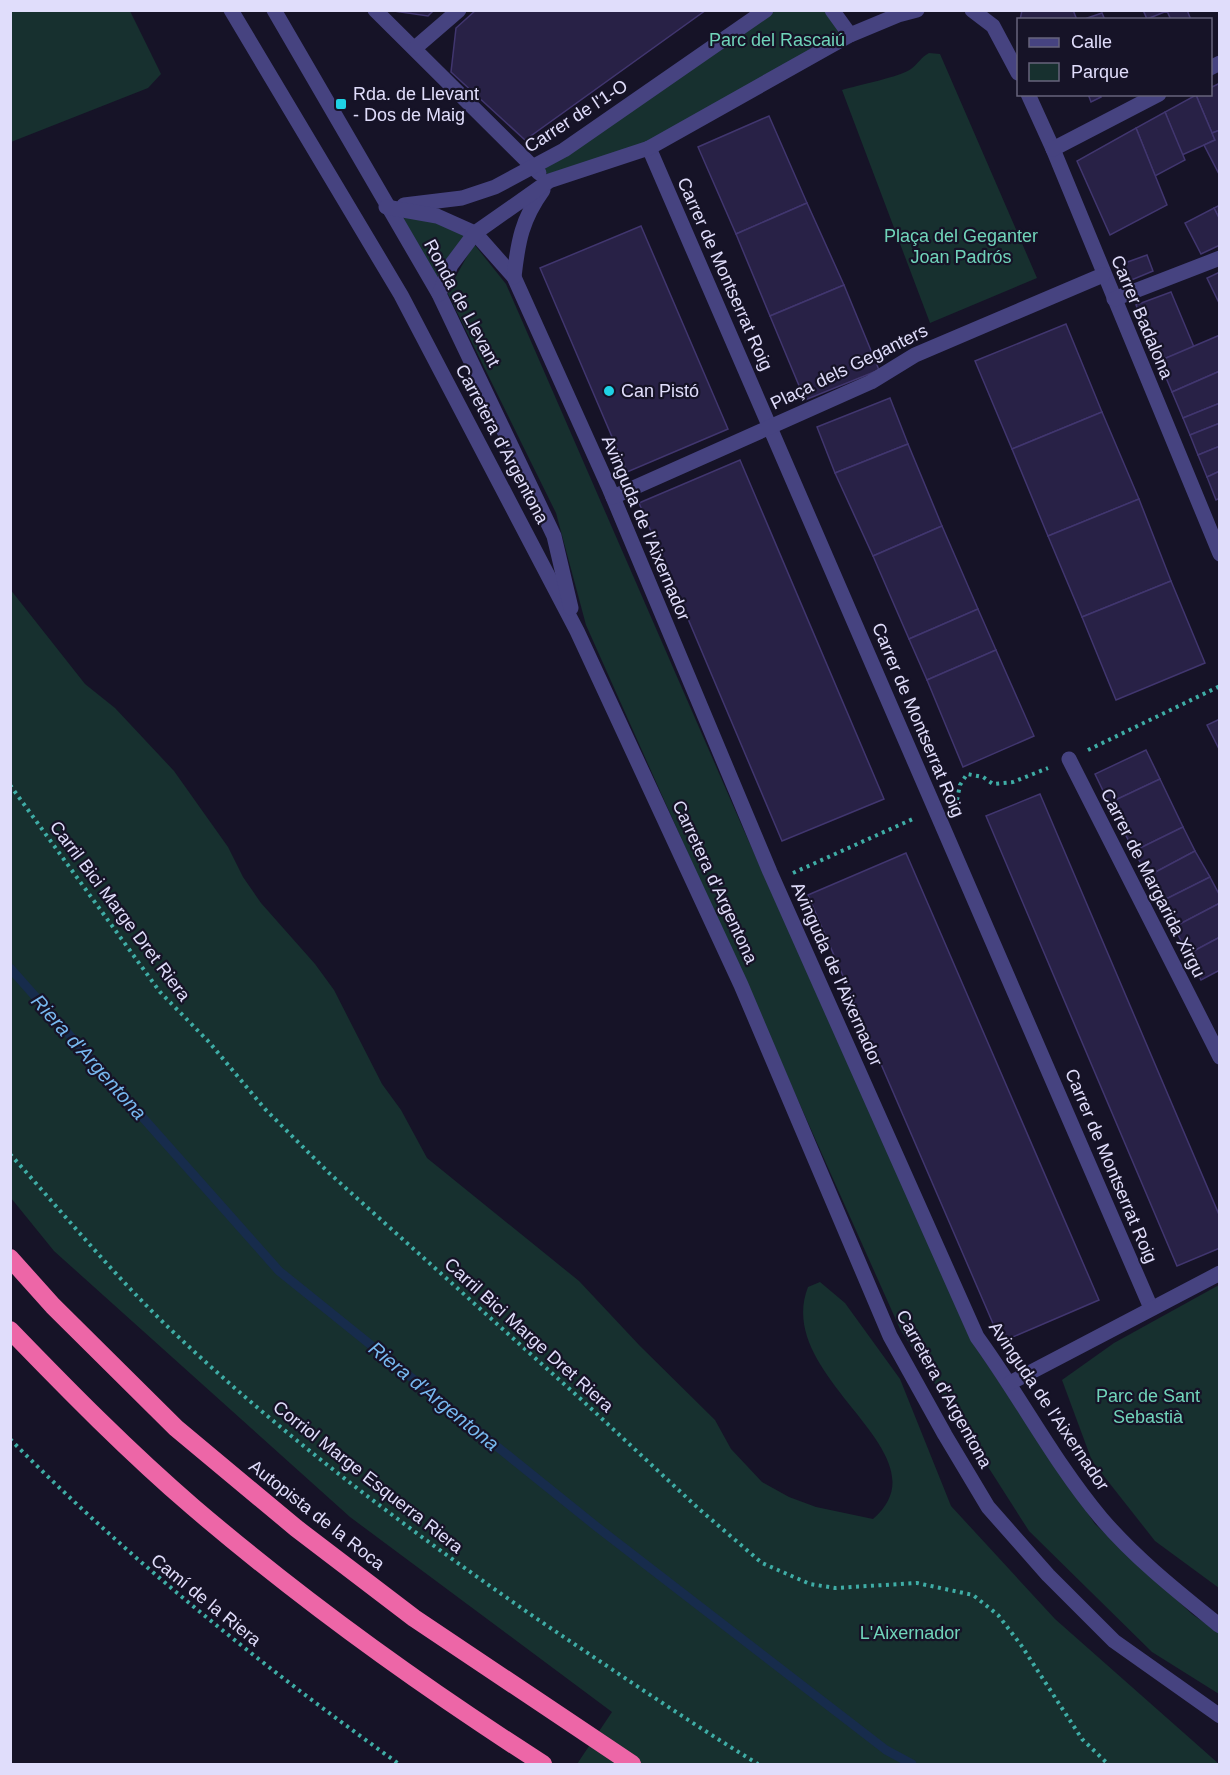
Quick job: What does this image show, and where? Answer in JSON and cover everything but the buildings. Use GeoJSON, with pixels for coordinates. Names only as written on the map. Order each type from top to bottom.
{"type":"FeatureCollection","features":[{"type":"Feature","properties":{"kind":"highway","name":"Autopista de la Roca"},"geometry":{"type":"LineString","coordinates":[[10,1258],[53,1306],[176,1428],[296,1528],[414,1618],[632,1764]]}},
{"type":"Feature","properties":{"kind":"highway"},"geometry":{"type":"LineString","coordinates":[[10,1330],[110,1431],[192,1506],[272,1571],[403,1670],[543,1764]]}},
{"type":"Feature","properties":{"kind":"street","name":"Carretera d'Argentona"},"geometry":{"type":"LineString","coordinates":[[231,10],[401,295],[577,631],[741,985],[890,1336],[945,1435],[988,1507],[1047,1575],[1114,1641],[1220,1716]]}},
{"type":"Feature","properties":{"kind":"street","name":"Ronda de Llevant"},"geometry":{"type":"LineString","coordinates":[[274,10],[386,207],[439,294],[555,536],[577,631]]}},
{"type":"Feature","properties":{"kind":"street"},"geometry":{"type":"LineString","coordinates":[[375,10],[531,167],[549,181]]}},
{"type":"Feature","properties":{"kind":"street"},"geometry":{"type":"LineString","coordinates":[[415,48],[459,10]]}},
{"type":"Feature","properties":{"kind":"street","name":"Carrer de l'1-O"},"geometry":{"type":"LineString","coordinates":[[386,207],[462,198],[495,187],[564,150],[766,10]]}},
{"type":"Feature","properties":{"kind":"street"},"geometry":{"type":"LineString","coordinates":[[832,10],[850,34]]}},
{"type":"Feature","properties":{"kind":"street"},"geometry":{"type":"LineString","coordinates":[[439,294],[451,265],[475,233],[549,181],[649,148],[850,34],[917,10]]}},
{"type":"Feature","properties":{"kind":"street"},"geometry":{"type":"LineString","coordinates":[[972,10],[993,26],[1017,71]]}},
{"type":"Feature","properties":{"kind":"street","name":"Carrer Badalona"},"geometry":{"type":"LineString","coordinates":[[1029,96],[1053,149],[1103,275],[1220,554]]}},
{"type":"Feature","properties":{"kind":"street"},"geometry":{"type":"LineString","coordinates":[[1053,149],[1155,96]]}},
{"type":"Feature","properties":{"kind":"street","name":"Carrer de Montserrat Roig"},"geometry":{"type":"LineString","coordinates":[[649,148],[1150,1308]]}},
{"type":"Feature","properties":{"kind":"street"},"geometry":{"type":"LineString","coordinates":[[514,277],[518,245],[528,212],[549,181]]}},
{"type":"Feature","properties":{"kind":"street"},"geometry":{"type":"LineString","coordinates":[[386,207],[437,216],[475,233],[514,277]]}},
{"type":"Feature","properties":{"kind":"street"},"geometry":{"type":"LineString","coordinates":[[1114,299],[1220,258]]}},
{"type":"Feature","properties":{"kind":"street","name":"Plaça dels Geganters"},"geometry":{"type":"LineString","coordinates":[[613,497],[871,382],[915,355],[1103,275]]}},
{"type":"Feature","properties":{"kind":"street","name":"Avinguda de l'Aixernador"},"geometry":{"type":"LineString","coordinates":[[514,277],[613,497],[775,882],[977,1337],[1010,1383],[1064,1469],[1101,1518],[1151,1569],[1220,1626]]}},
{"type":"Feature","properties":{"kind":"street","name":"Carrer de Margarida Xirgu"},"geometry":{"type":"LineString","coordinates":[[1069,759],[1220,1057]]}},
{"type":"Feature","properties":{"kind":"street"},"geometry":{"type":"LineString","coordinates":[[1010,1383],[1220,1273]]}},
{"type":"Feature","properties":{"kind":"path"},"geometry":{"type":"LineString","coordinates":[[775,882],[936,812],[955,814],[958,806],[956,795],[967,774],[983,777],[993,784],[1013,782],[1069,759],[1220,687]]}},
{"type":"Feature","properties":{"kind":"path","name":"Carril Bici Marge Dret Riera"},"geometry":{"type":"LineString","coordinates":[[10,785],[160,992],[209,1042],[265,1108],[329,1173],[584,1402],[699,1509],[762,1563],[810,1584],[835,1588],[917,1583],[973,1595],[998,1615],[1021,1645],[1082,1739],[1108,1764]]}},
{"type":"Feature","properties":{"kind":"path","name":"Corriol Marge Esquerra Riera"},"geometry":{"type":"LineString","coordinates":[[10,1154],[166,1325],[284,1430],[457,1565],[661,1703],[758,1764]]}},
{"type":"Feature","properties":{"kind":"path","name":"Camí de la Riera"},"geometry":{"type":"LineString","coordinates":[[10,1439],[145,1568],[299,1693],[399,1764]]}},
{"type":"Feature","properties":{"kind":"green space"},"geometry":{"type":"Polygon","coordinates":[[[11,10],[130,11],[161,74],[148,88],[11,142],[11,10]]]}},
{"type":"Feature","properties":{"kind":"green space","name":"Parc del Rascaiú"},"geometry":{"type":"Polygon","coordinates":[[[771,11],[828,11],[845,33],[648,143],[551,177],[539,167],[771,11]]]}},
{"type":"Feature","properties":{"kind":"green space","name":"Plaça del Geganter Joan Padrós"},"geometry":{"type":"Polygon","coordinates":[[[929,53],[940,54],[1037,278],[930,323],[842,90],[906,72],[929,53]]]}},
{"type":"Feature","properties":{"kind":"green space"},"geometry":{"type":"Polygon","coordinates":[[[394,211],[436,219],[468,234],[438,285],[394,211]]]}},
{"type":"Feature","properties":{"kind":"green space"},"geometry":{"type":"Polygon","coordinates":[[[474,244],[506,284],[742,826],[972,1342],[1095,1524],[1192,1614],[1219,1633],[1219,1694],[1152,1652],[1029,1531],[900,1329],[586,625],[556,513],[447,292],[474,244]]]}},
{"type":"Feature","properties":{"kind":"green space","name":"L'Aixernador"},"geometry":{"type":"Polygon","coordinates":[[[10,589],[85,684],[115,708],[174,771],[228,847],[243,877],[261,903],[315,964],[334,990],[382,1084],[401,1110],[427,1158],[579,1281],[640,1346],[715,1420],[731,1449],[762,1482],[789,1497],[816,1507],[873,1519],[891,1494],[890,1467],[877,1440],[833,1383],[814,1353],[804,1321],[808,1287],[820,1282],[845,1303],[900,1379],[951,1506],[1055,1619],[1219,1764],[577,1764],[612,1712],[350,1517],[54,1251],[11,1198],[10,589]]]}},
{"type":"Feature","properties":{"kind":"green space","name":"Parc de Sant Sebastià"},"geometry":{"type":"Polygon","coordinates":[[[1219,1285],[1219,1588],[1155,1541],[1092,1461],[1062,1380],[1114,1343],[1219,1285]]]}},
{"type":"Feature","properties":{"kind":"waterway","name":"Riera d'Argentona"},"geometry":{"type":"LineString","coordinates":[[10,968],[279,1271],[597,1527],[886,1750],[912,1764]]}},
{"type":"Feature","properties":{"kind":"place","name":"Rda. de Llevant - Dos de Maig"},"geometry":{"type":"Point","coordinates":[341,104]}},
{"type":"Feature","properties":{"kind":"place","name":"Can Pistó"},"geometry":{"type":"Point","coordinates":[609,391]}}]}
